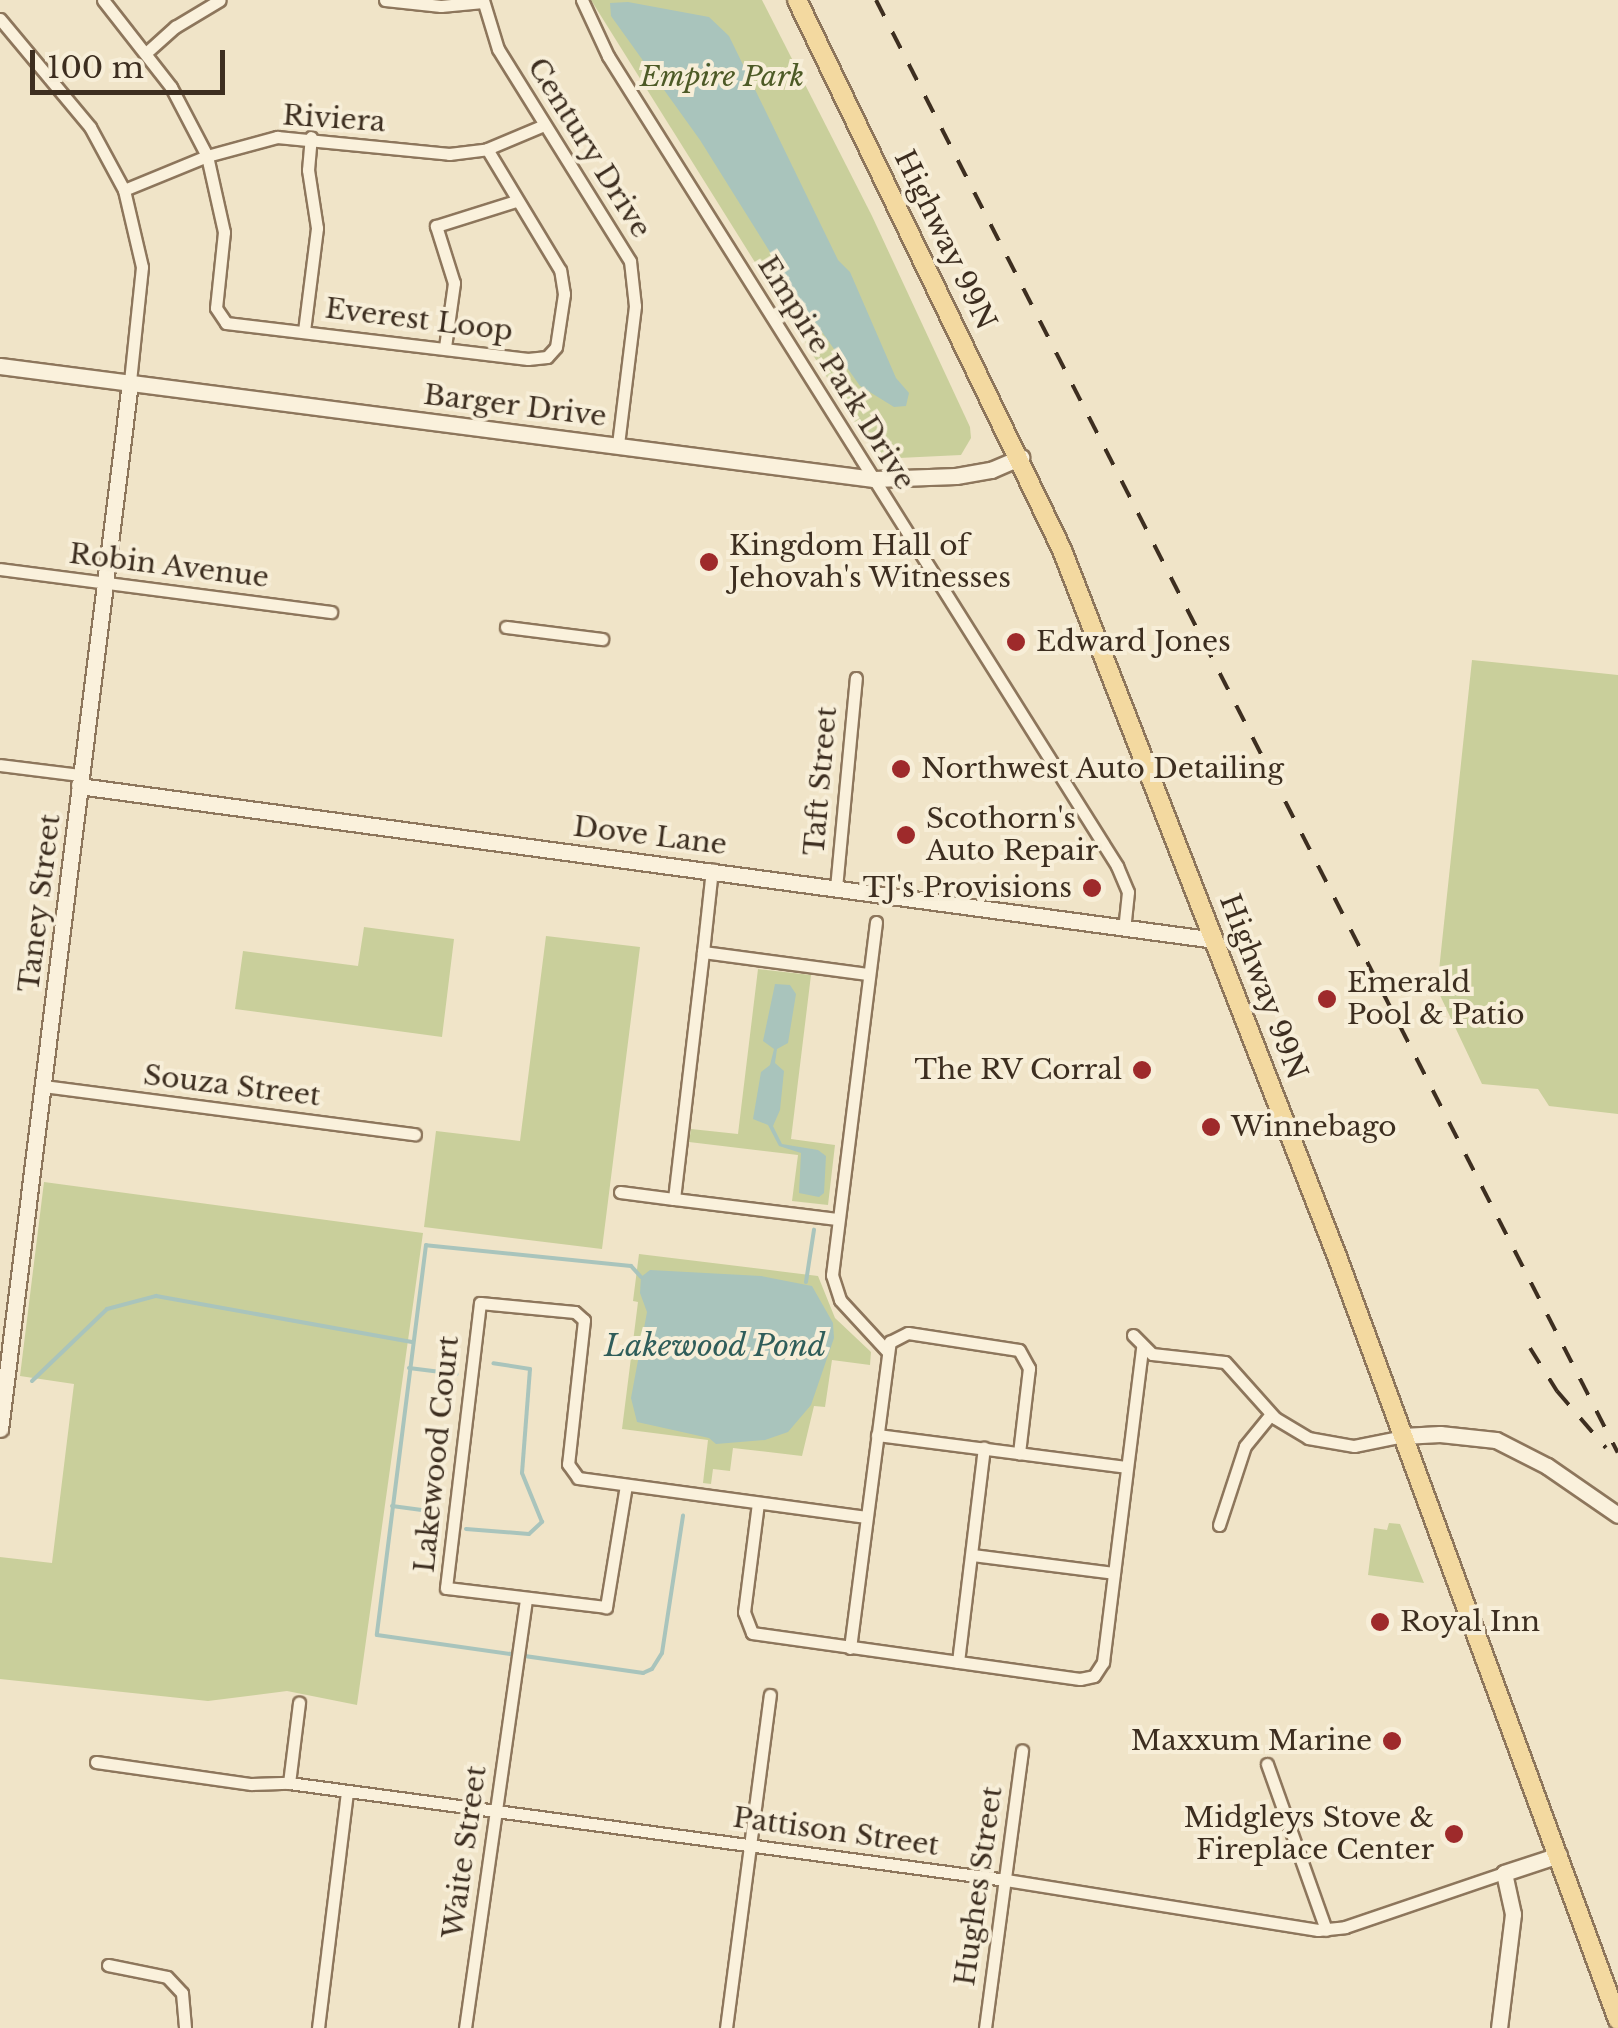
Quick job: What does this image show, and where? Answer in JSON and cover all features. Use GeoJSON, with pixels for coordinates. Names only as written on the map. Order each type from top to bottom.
{"type":"FeatureCollection","features":[{"type":"Feature","properties":{"kind":"main road","name":"Highway 99N"},"geometry":{"type":"LineString","coordinates":[[797,0],[1021,457],[1062,550],[1403,1436],[1618,2020]]}},
{"type":"Feature","properties":{"kind":"street"},"geometry":{"type":"LineString","coordinates":[[103,0],[147,52],[191,120],[207,156]]}},
{"type":"Feature","properties":{"kind":"street"},"geometry":{"type":"LineString","coordinates":[[147,52],[175,27],[220,0]]}},
{"type":"Feature","properties":{"kind":"street"},"geometry":{"type":"LineString","coordinates":[[385,0],[441,6],[483,1]]}},
{"type":"Feature","properties":{"kind":"street","name":"Empire Park Drive"},"geometry":{"type":"LineString","coordinates":[[582,0],[608,56],[1117,866],[1128,892],[1124,928]]}},
{"type":"Feature","properties":{"kind":"street","name":"Century Drive"},"geometry":{"type":"LineString","coordinates":[[483,1],[498,49],[630,261],[636,306],[618,444]]}},
{"type":"Feature","properties":{"kind":"street"},"geometry":{"type":"LineString","coordinates":[[0,19],[90,127],[124,190],[142,267],[130,382]]}},
{"type":"Feature","properties":{"kind":"street","name":"Riviera"},"geometry":{"type":"LineString","coordinates":[[124,190],[207,156],[276,137],[311,137],[439,153],[488,149],[544,125]]}},
{"type":"Feature","properties":{"kind":"street"},"geometry":{"type":"LineString","coordinates":[[304,331],[317,228],[308,170],[311,137]]}},
{"type":"Feature","properties":{"kind":"street","name":"Everest Loop"},"geometry":{"type":"LineString","coordinates":[[207,156],[224,232],[216,300],[219,317],[236,326],[445,347],[528,360],[547,357],[556,347],[564,294],[560,270],[516,202],[488,149]]}},
{"type":"Feature","properties":{"kind":"street"},"geometry":{"type":"LineString","coordinates":[[445,347],[454,283],[436,226],[516,202]]}},
{"type":"Feature","properties":{"kind":"street","name":"Barger Drive"},"geometry":{"type":"LineString","coordinates":[[0,366],[874,479],[956,476],[991,470],[1021,457]]}},
{"type":"Feature","properties":{"kind":"street","name":"Taney Street"},"geometry":{"type":"LineString","coordinates":[[0,1429],[130,382]]}},
{"type":"Feature","properties":{"kind":"street","name":"Robin Avenue"},"geometry":{"type":"LineString","coordinates":[[0,570],[331,612]]}},
{"type":"Feature","properties":{"kind":"street"},"geometry":{"type":"LineString","coordinates":[[506,628],[602,639]]}},
{"type":"Feature","properties":{"kind":"street","name":"Taft Street"},"geometry":{"type":"LineString","coordinates":[[836,888],[856,678]]}},
{"type":"Feature","properties":{"kind":"street","name":"Dove Lane"},"geometry":{"type":"LineString","coordinates":[[0,764],[80,780],[1214,940]]}},
{"type":"Feature","properties":{"kind":"street"},"geometry":{"type":"LineString","coordinates":[[674,1199],[712,869]]}},
{"type":"Feature","properties":{"kind":"street"},"geometry":{"type":"LineString","coordinates":[[876,922],[832,1264],[836,1293],[887,1351]]}},
{"type":"Feature","properties":{"kind":"street"},"geometry":{"type":"LineString","coordinates":[[703,952],[868,974]]}},
{"type":"Feature","properties":{"kind":"street","name":"Souza Street"},"geometry":{"type":"LineString","coordinates":[[42,1086],[415,1134]]}},
{"type":"Feature","properties":{"kind":"street"},"geometry":{"type":"LineString","coordinates":[[620,1192],[837,1218]]}},
{"type":"Feature","properties":{"kind":"street","name":"Lakewood Court"},"geometry":{"type":"LineString","coordinates":[[626,1486],[609,1604],[598,1609],[450,1589],[444,1584],[480,1304],[580,1314],[585,1326],[569,1470],[584,1480],[866,1517]]}},
{"type":"Feature","properties":{"kind":"street"},"geometry":{"type":"LineString","coordinates":[[850,1648],[887,1351],[895,1337],[908,1334],[1019,1350],[1029,1368],[1019,1453]]}},
{"type":"Feature","properties":{"kind":"street"},"geometry":{"type":"LineString","coordinates":[[1133,1335],[1142,1347],[1163,1357],[1201,1356],[1225,1362],[1271,1414],[1308,1438],[1354,1446],[1403,1436],[1440,1434],[1496,1440],[1547,1466],[1618,1515]]}},
{"type":"Feature","properties":{"kind":"street"},"geometry":{"type":"LineString","coordinates":[[758,1503],[744,1612],[747,1628],[760,1636],[1080,1679],[1094,1676],[1102,1662],[1142,1347]]}},
{"type":"Feature","properties":{"kind":"street"},"geometry":{"type":"LineString","coordinates":[[1219,1526],[1245,1446],[1271,1414]]}},
{"type":"Feature","properties":{"kind":"street"},"geometry":{"type":"LineString","coordinates":[[877,1435],[1126,1466]]}},
{"type":"Feature","properties":{"kind":"street"},"geometry":{"type":"LineString","coordinates":[[958,1662],[984,1448]]}},
{"type":"Feature","properties":{"kind":"street"},"geometry":{"type":"LineString","coordinates":[[972,1555],[1114,1572]]}},
{"type":"Feature","properties":{"kind":"street","name":"Waite Street"},"geometry":{"type":"LineString","coordinates":[[466,2028],[526,1599]]}},
{"type":"Feature","properties":{"kind":"street"},"geometry":{"type":"LineString","coordinates":[[726,2028],[770,1696]]}},
{"type":"Feature","properties":{"kind":"street"},"geometry":{"type":"LineString","coordinates":[[289,1783],[299,1703]]}},
{"type":"Feature","properties":{"kind":"street","name":"Hughes Street"},"geometry":{"type":"LineString","coordinates":[[985,2028],[1022,1750]]}},
{"type":"Feature","properties":{"kind":"street","name":"Pattison Street"},"geometry":{"type":"LineString","coordinates":[[96,1762],[251,1784],[289,1783],[1006,1880],[1326,1930],[1559,1855]]}},
{"type":"Feature","properties":{"kind":"street"},"geometry":{"type":"LineString","coordinates":[[1267,1764],[1326,1930]]}},
{"type":"Feature","properties":{"kind":"street"},"geometry":{"type":"LineString","coordinates":[[318,2028],[348,1792]]}},
{"type":"Feature","properties":{"kind":"street"},"geometry":{"type":"LineString","coordinates":[[1499,2028],[1513,1914],[1504,1873]]}},
{"type":"Feature","properties":{"kind":"street"},"geometry":{"type":"LineString","coordinates":[[108,1966],[167,1977],[182,1993],[185,2028]]}},
{"type":"Feature","properties":{"kind":"green space","name":"Empire Park"},"geometry":{"type":"Polygon","coordinates":[[[591,0],[762,0],[872,216],[970,427],[971,438],[961,455],[878,459],[591,0]]]}},
{"type":"Feature","properties":{"kind":"green space"},"geometry":{"type":"Polygon","coordinates":[[[1472,660],[1618,675],[1618,1114],[1549,1106],[1538,1089],[1482,1084],[1437,989],[1472,660]]]}},
{"type":"Feature","properties":{"kind":"green space"},"geometry":{"type":"Polygon","coordinates":[[[364,927],[454,939],[442,1037],[235,1009],[243,951],[358,966],[364,927]]]}},
{"type":"Feature","properties":{"kind":"green space"},"geometry":{"type":"Polygon","coordinates":[[[546,936],[640,947],[602,1249],[424,1227],[436,1131],[520,1141],[546,936]]]}},
{"type":"Feature","properties":{"kind":"green space"},"geometry":{"type":"Polygon","coordinates":[[[758,969],[811,975],[791,1139],[835,1145],[828,1205],[792,1201],[798,1155],[689,1142],[691,1129],[738,1134],[758,969]]]}},
{"type":"Feature","properties":{"kind":"green space"},"geometry":{"type":"Polygon","coordinates":[[[44,1182],[423,1233],[357,1705],[287,1691],[208,1701],[0,1679],[0,1557],[52,1563],[74,1384],[20,1376],[44,1182]]]}},
{"type":"Feature","properties":{"kind":"green space","name":"Lakewood Pond"},"geometry":{"type":"Polygon","coordinates":[[[639,1254],[818,1276],[835,1318],[871,1352],[870,1365],[832,1360],[825,1407],[814,1406],[802,1456],[733,1448],[730,1471],[713,1469],[711,1484],[703,1483],[708,1440],[622,1429],[638,1302],[633,1301],[639,1254]]]}},
{"type":"Feature","properties":{"kind":"green space"},"geometry":{"type":"Polygon","coordinates":[[[1389,1523],[1400,1524],[1424,1583],[1368,1575],[1374,1528],[1387,1530],[1389,1523]]]}},
{"type":"Feature","properties":{"kind":"water"},"geometry":{"type":"Polygon","coordinates":[[[628,2],[709,17],[729,36],[838,260],[850,272],[896,378],[909,393],[906,406],[894,407],[860,386],[803,305],[700,140],[611,16],[610,3],[628,2]]]}},
{"type":"Feature","properties":{"kind":"water"},"geometry":{"type":"Polygon","coordinates":[[[775,984],[790,985],[796,994],[788,1043],[777,1049],[775,1063],[784,1071],[780,1110],[773,1126],[782,1144],[818,1150],[826,1156],[824,1193],[819,1197],[799,1193],[801,1153],[779,1146],[768,1125],[753,1119],[761,1072],[770,1065],[774,1049],[763,1041],[775,984]]]}},
{"type":"Feature","properties":{"kind":"water","name":"Lakewood Pond"},"geometry":{"type":"Polygon","coordinates":[[[650,1270],[761,1276],[812,1286],[833,1323],[834,1338],[811,1405],[788,1432],[765,1440],[716,1444],[709,1438],[637,1422],[631,1398],[647,1312],[640,1293],[641,1277],[650,1270]]]}},
{"type":"Feature","properties":{"kind":"waterway"},"geometry":{"type":"LineString","coordinates":[[806,1282],[814,1230]]}},
{"type":"Feature","properties":{"kind":"waterway"},"geometry":{"type":"LineString","coordinates":[[641,1277],[631,1266],[426,1245],[377,1635],[643,1673],[652,1669],[662,1653],[683,1516]]}},
{"type":"Feature","properties":{"kind":"waterway"},"geometry":{"type":"LineString","coordinates":[[32,1381],[107,1309],[156,1296],[412,1342]]}},
{"type":"Feature","properties":{"kind":"waterway"},"geometry":{"type":"LineString","coordinates":[[466,1529],[529,1534],[542,1522],[522,1473],[530,1369],[493,1363]]}},
{"type":"Feature","properties":{"kind":"waterway"},"geometry":{"type":"LineString","coordinates":[[409,1368],[457,1374]]}},
{"type":"Feature","properties":{"kind":"waterway"},"geometry":{"type":"LineString","coordinates":[[392,1506],[437,1512]]}},
{"type":"Feature","properties":{"kind":"railway"},"geometry":{"type":"LineString","coordinates":[[876,0],[1618,1453]]}},
{"type":"Feature","properties":{"kind":"railway"},"geometry":{"type":"LineString","coordinates":[[1530,1348],[1557,1391],[1606,1448]]}},
{"type":"Feature","properties":{"kind":"place","name":"Kingdom Hall of Jehovah's Witnesses"},"geometry":{"type":"Point","coordinates":[709,562]}},
{"type":"Feature","properties":{"kind":"place","name":"Edward Jones"},"geometry":{"type":"Point","coordinates":[1016,642]}},
{"type":"Feature","properties":{"kind":"place","name":"Northwest Auto Detailing"},"geometry":{"type":"Point","coordinates":[901,769]}},
{"type":"Feature","properties":{"kind":"place","name":"Scothorn's Auto Repair"},"geometry":{"type":"Point","coordinates":[906,835]}},
{"type":"Feature","properties":{"kind":"place","name":"TJ's Provisions"},"geometry":{"type":"Point","coordinates":[1092,888]}},
{"type":"Feature","properties":{"kind":"place","name":"Emerald Pool & Patio"},"geometry":{"type":"Point","coordinates":[1327,999]}},
{"type":"Feature","properties":{"kind":"place","name":"The RV Corral"},"geometry":{"type":"Point","coordinates":[1142,1070]}},
{"type":"Feature","properties":{"kind":"place","name":"Winnebago"},"geometry":{"type":"Point","coordinates":[1211,1127]}},
{"type":"Feature","properties":{"kind":"place","name":"Royal Inn"},"geometry":{"type":"Point","coordinates":[1380,1622]}},
{"type":"Feature","properties":{"kind":"place","name":"Maxxum Marine"},"geometry":{"type":"Point","coordinates":[1392,1741]}},
{"type":"Feature","properties":{"kind":"place","name":"Midgleys Stove & Fireplace Center"},"geometry":{"type":"Point","coordinates":[1454,1834]}}]}
